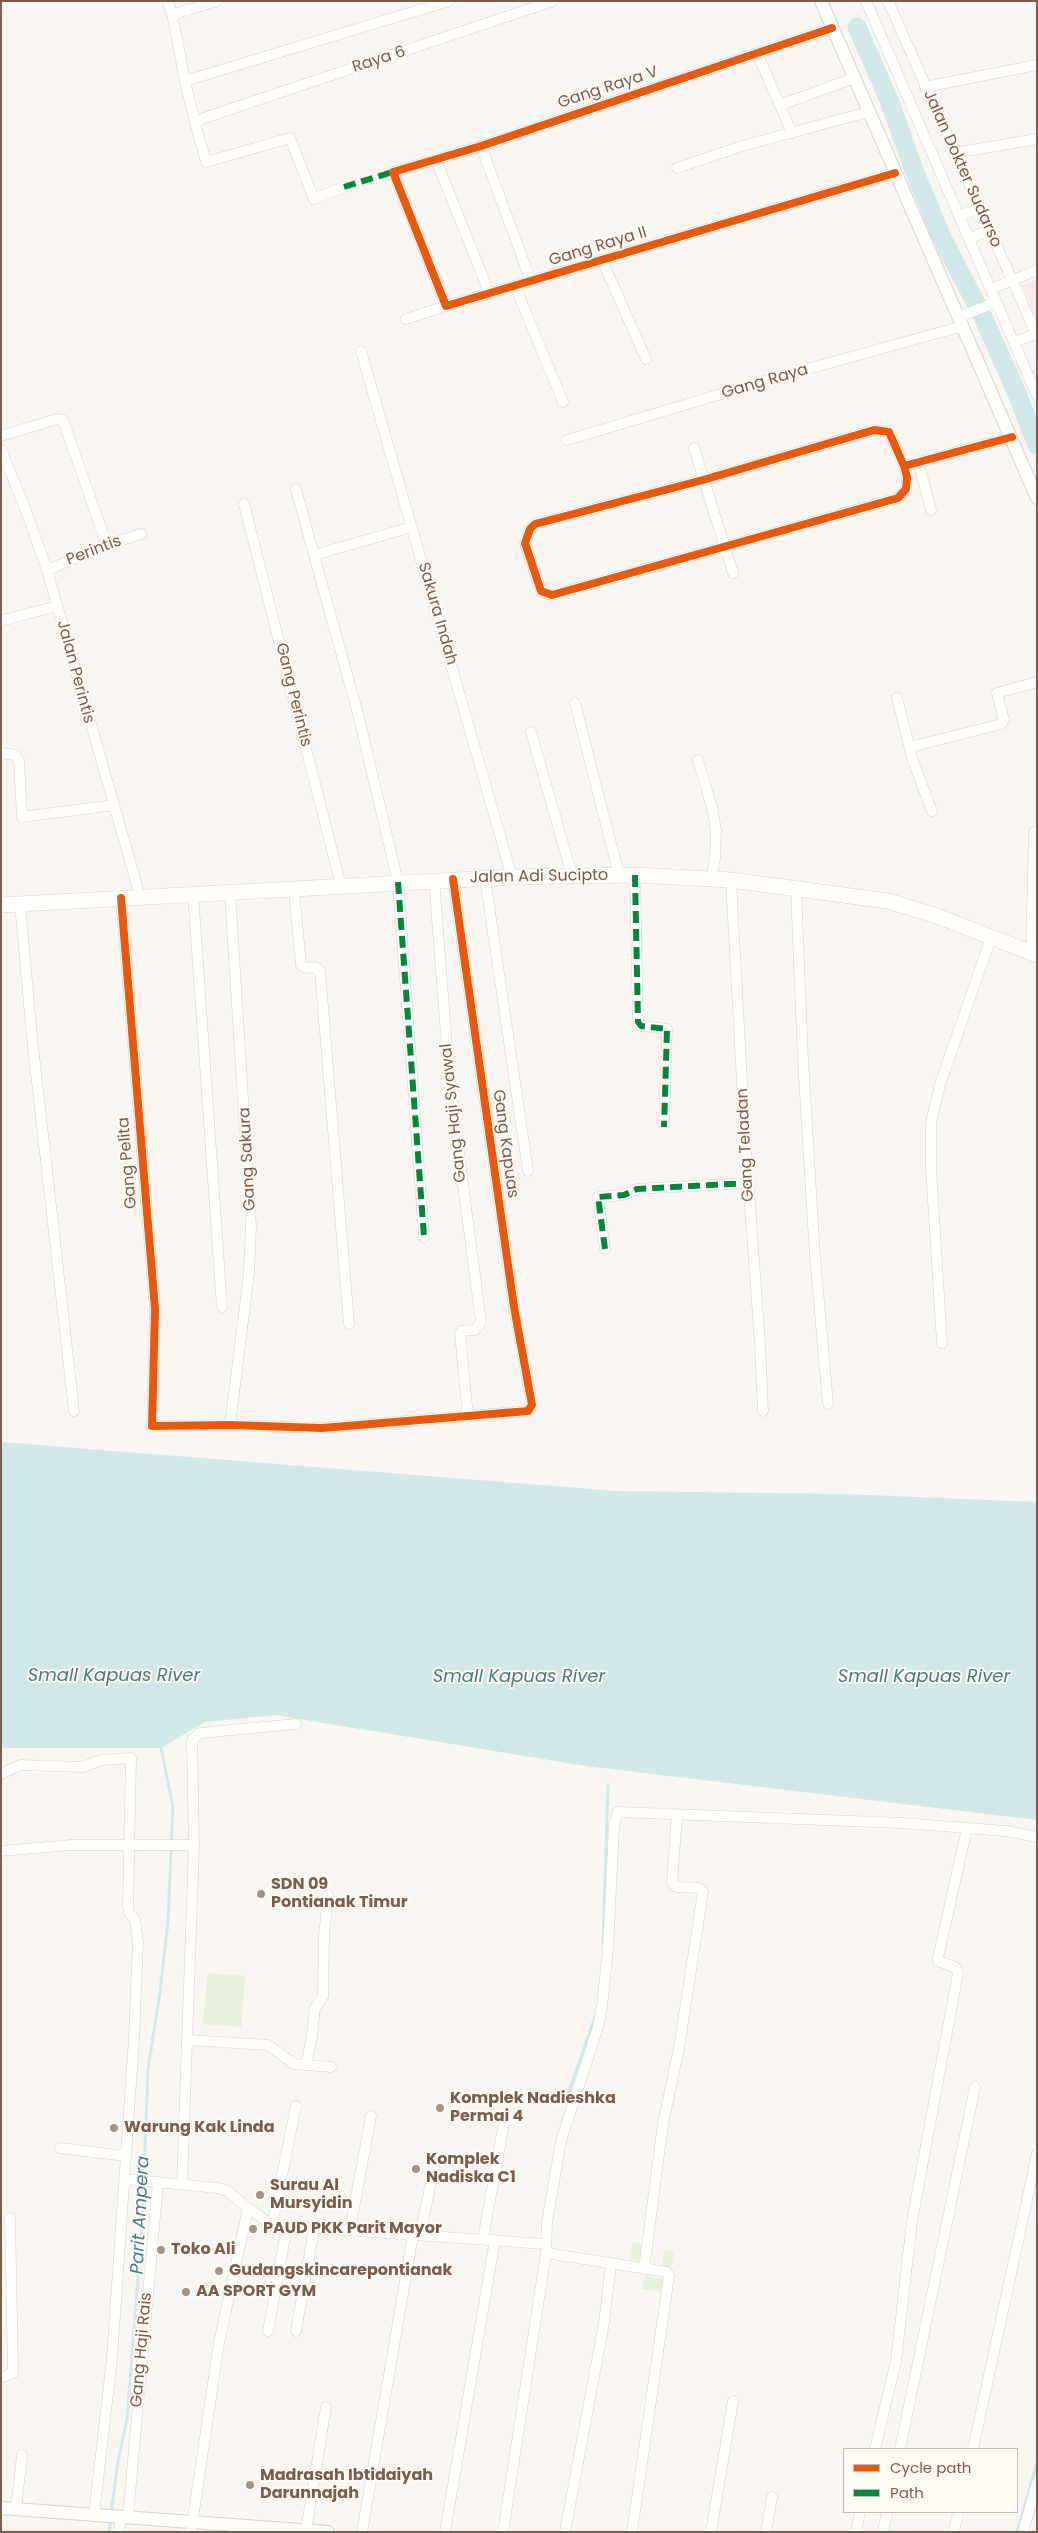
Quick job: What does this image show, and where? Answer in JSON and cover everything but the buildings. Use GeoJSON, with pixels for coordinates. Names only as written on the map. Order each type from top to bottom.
{"type":"FeatureCollection","features":[{"type":"Feature","properties":{"kind":"main road","name":"Jalan Adi Sucipto"},"geometry":{"type":"LineString","coordinates":[[1,905],[193,893],[294,890],[512,876],[619,875],[711,879],[844,893],[888,901],[937,916],[1034,954]]}},
{"type":"Feature","properties":{"kind":"street"},"geometry":{"type":"LineString","coordinates":[[168,1],[185,80],[200,120],[206,162],[290,138],[314,199],[344,187]]}},
{"type":"Feature","properties":{"kind":"street"},"geometry":{"type":"LineString","coordinates":[[172,13],[217,1]]}},
{"type":"Feature","properties":{"kind":"street"},"geometry":{"type":"LineString","coordinates":[[185,80],[449,1]]}},
{"type":"Feature","properties":{"kind":"street","name":"Raya 6"},"geometry":{"type":"LineString","coordinates":[[200,120],[553,1]]}},
{"type":"Feature","properties":{"kind":"street"},"geometry":{"type":"LineString","coordinates":[[821,1],[868,112],[964,319],[1037,498]]}},
{"type":"Feature","properties":{"kind":"street"},"geometry":{"type":"LineString","coordinates":[[866,1],[991,289],[991,304],[1014,342],[1037,396]]}},
{"type":"Feature","properties":{"kind":"street","name":"Jalan Dokter Sudarso"},"geometry":{"type":"LineString","coordinates":[[888,1],[1036,335]]}},
{"type":"Feature","properties":{"kind":"street","name":"Gang Raya V"},"geometry":{"type":"LineString","coordinates":[[446,306],[393,172],[481,146],[832,28]]}},
{"type":"Feature","properties":{"kind":"street"},"geometry":{"type":"LineString","coordinates":[[757,53],[792,132]]}},
{"type":"Feature","properties":{"kind":"street"},"geometry":{"type":"LineString","coordinates":[[925,87],[1037,65]]}},
{"type":"Feature","properties":{"kind":"street"},"geometry":{"type":"LineString","coordinates":[[780,105],[854,78]]}},
{"type":"Feature","properties":{"kind":"street"},"geometry":{"type":"LineString","coordinates":[[677,168],[792,132],[868,112]]}},
{"type":"Feature","properties":{"kind":"street"},"geometry":{"type":"LineString","coordinates":[[954,153],[1037,139]]}},
{"type":"Feature","properties":{"kind":"street"},"geometry":{"type":"LineString","coordinates":[[481,146],[531,281]]}},
{"type":"Feature","properties":{"kind":"street"},"geometry":{"type":"LineString","coordinates":[[436,160],[489,292]]}},
{"type":"Feature","properties":{"kind":"street","name":"Gang Raya II"},"geometry":{"type":"LineString","coordinates":[[406,319],[489,292],[515,286],[896,173]]}},
{"type":"Feature","properties":{"kind":"street"},"geometry":{"type":"LineString","coordinates":[[959,216],[979,208]]}},
{"type":"Feature","properties":{"kind":"street"},"geometry":{"type":"LineString","coordinates":[[969,239],[989,230]]}},
{"type":"Feature","properties":{"kind":"street"},"geometry":{"type":"LineString","coordinates":[[602,260],[646,359]]}},
{"type":"Feature","properties":{"kind":"street"},"geometry":{"type":"LineString","coordinates":[[991,289],[1037,270]]}},
{"type":"Feature","properties":{"kind":"street"},"geometry":{"type":"LineString","coordinates":[[515,286],[562,402]]}},
{"type":"Feature","properties":{"kind":"street","name":"Gang Raya"},"geometry":{"type":"LineString","coordinates":[[567,440],[964,319],[991,304]]}},
{"type":"Feature","properties":{"kind":"street"},"geometry":{"type":"LineString","coordinates":[[1014,342],[1036,335]]}},
{"type":"Feature","properties":{"kind":"street","name":"Sakura Indah"},"geometry":{"type":"LineString","coordinates":[[361,351],[512,876]]}},
{"type":"Feature","properties":{"kind":"street"},"geometry":{"type":"LineString","coordinates":[[1,436],[57,419],[63,420],[107,545]]}},
{"type":"Feature","properties":{"kind":"street"},"geometry":{"type":"LineString","coordinates":[[874,430],[889,432],[904,466],[907,476],[906,488],[898,498],[552,595],[540,591],[525,543],[530,529],[535,524],[703,480],[874,430]]}},
{"type":"Feature","properties":{"kind":"street"},"geometry":{"type":"LineString","coordinates":[[904,466],[1012,437]]}},
{"type":"Feature","properties":{"kind":"street"},"geometry":{"type":"LineString","coordinates":[[694,448],[733,573]]}},
{"type":"Feature","properties":{"kind":"street","name":"Jalan Perintis"},"geometry":{"type":"LineString","coordinates":[[1,450],[26,508],[47,570],[140,896]]}},
{"type":"Feature","properties":{"kind":"street"},"geometry":{"type":"LineString","coordinates":[[918,461],[931,510]]}},
{"type":"Feature","properties":{"kind":"street"},"geometry":{"type":"LineString","coordinates":[[296,489],[358,714],[398,882],[424,1237]]}},
{"type":"Feature","properties":{"kind":"street","name":"Gang Perintis"},"geometry":{"type":"LineString","coordinates":[[244,504],[341,886]]}},
{"type":"Feature","properties":{"kind":"street"},"geometry":{"type":"LineString","coordinates":[[314,555],[412,527]]}},
{"type":"Feature","properties":{"kind":"street","name":"Perintis"},"geometry":{"type":"LineString","coordinates":[[47,570],[107,545],[141,534]]}},
{"type":"Feature","properties":{"kind":"street"},"geometry":{"type":"LineString","coordinates":[[1,621],[57,606]]}},
{"type":"Feature","properties":{"kind":"street"},"geometry":{"type":"LineString","coordinates":[[910,747],[1001,724],[1004,720],[997,693],[1037,682]]}},
{"type":"Feature","properties":{"kind":"street"},"geometry":{"type":"LineString","coordinates":[[897,698],[913,761],[932,811]]}},
{"type":"Feature","properties":{"kind":"street"},"geometry":{"type":"LineString","coordinates":[[574,703],[619,875]]}},
{"type":"Feature","properties":{"kind":"street"},"geometry":{"type":"LineString","coordinates":[[531,732],[572,875]]}},
{"type":"Feature","properties":{"kind":"street"},"geometry":{"type":"LineString","coordinates":[[1,754],[15,755],[19,761],[22,816],[114,805]]}},
{"type":"Feature","properties":{"kind":"street"},"geometry":{"type":"LineString","coordinates":[[698,760],[713,811],[716,831],[715,859],[711,879]]}},
{"type":"Feature","properties":{"kind":"street"},"geometry":{"type":"LineString","coordinates":[[1034,832],[1034,954]]}},
{"type":"Feature","properties":{"kind":"street"},"geometry":{"type":"LineString","coordinates":[[635,876],[638,1022],[641,1026],[667,1029],[664,1128]]}},
{"type":"Feature","properties":{"kind":"street"},"geometry":{"type":"LineString","coordinates":[[485,878],[528,1171]]}},
{"type":"Feature","properties":{"kind":"street","name":"Gang Kapuas"},"geometry":{"type":"LineString","coordinates":[[454,879],[514,1307],[532,1405],[528,1410],[468,1417]]}},
{"type":"Feature","properties":{"kind":"street","name":"Gang Haji Syawal"},"geometry":{"type":"LineString","coordinates":[[434,880],[450,1085],[481,1322],[476,1330],[463,1330],[460,1334],[468,1417]]}},
{"type":"Feature","properties":{"kind":"street","name":"Gang Teladan"},"geometry":{"type":"LineString","coordinates":[[731,880],[763,1411]]}},
{"type":"Feature","properties":{"kind":"street"},"geometry":{"type":"LineString","coordinates":[[796,889],[808,1138],[828,1404]]}},
{"type":"Feature","properties":{"kind":"street"},"geometry":{"type":"LineString","coordinates":[[294,890],[301,965],[320,971],[349,1324]]}},
{"type":"Feature","properties":{"kind":"street"},"geometry":{"type":"LineString","coordinates":[[193,893],[222,1307]]}},
{"type":"Feature","properties":{"kind":"street","name":"Gang Sakura"},"geometry":{"type":"LineString","coordinates":[[230,893],[251,1225],[248,1273],[230,1425]]}},
{"type":"Feature","properties":{"kind":"street","name":"Gang Pelita"},"geometry":{"type":"LineString","coordinates":[[121,898],[154,1290],[152,1426],[230,1425]]}},
{"type":"Feature","properties":{"kind":"street"},"geometry":{"type":"LineString","coordinates":[[20,904],[32,1037],[74,1411]]}},
{"type":"Feature","properties":{"kind":"street"},"geometry":{"type":"LineString","coordinates":[[942,1343],[931,1168],[931,1123],[940,1084],[981,973],[991,938]]}},
{"type":"Feature","properties":{"kind":"street"},"geometry":{"type":"LineString","coordinates":[[605,1249],[598,1198],[624,1195],[637,1189],[748,1183]]}},
{"type":"Feature","properties":{"kind":"street"},"geometry":{"type":"LineString","coordinates":[[230,1425],[322,1428],[468,1417]]}},
{"type":"Feature","properties":{"kind":"street"},"geometry":{"type":"LineString","coordinates":[[182,2184],[194,1845],[192,1746],[194,1736],[200,1733],[296,1724]]}},
{"type":"Feature","properties":{"kind":"street"},"geometry":{"type":"LineString","coordinates":[[1,1774],[20,1765],[83,1767],[101,1760],[131,1758],[128,1907],[129,1913],[135,1920],[138,1942],[125,2180],[112,2358],[96,2515]]}},
{"type":"Feature","properties":{"kind":"street"},"geometry":{"type":"LineString","coordinates":[[503,2532],[546,2248],[547,2222],[560,2141],[598,2027],[602,2006],[608,1950],[615,1815],[622,1812],[902,1823],[1006,1831],[1037,1837]]}},
{"type":"Feature","properties":{"kind":"street"},"geometry":{"type":"LineString","coordinates":[[644,2269],[663,2124],[679,2048],[703,1892],[699,1888],[676,1887],[672,1883],[677,1815]]}},
{"type":"Feature","properties":{"kind":"street"},"geometry":{"type":"LineString","coordinates":[[875,2448],[896,2361],[912,2222],[958,1973],[955,1967],[938,1961],[938,1958],[967,1828]]}},
{"type":"Feature","properties":{"kind":"street"},"geometry":{"type":"LineString","coordinates":[[1,1851],[71,1845],[194,1845]]}},
{"type":"Feature","properties":{"kind":"street"},"geometry":{"type":"LineString","coordinates":[[306,2065],[312,2037],[315,2008],[323,1997],[324,1945],[328,1895]]}},
{"type":"Feature","properties":{"kind":"street"},"geometry":{"type":"LineString","coordinates":[[188,2040],[268,2045],[274,2047],[287,2061],[331,2067]]}},
{"type":"Feature","properties":{"kind":"street"},"geometry":{"type":"LineString","coordinates":[[900,2448],[975,2086]]}},
{"type":"Feature","properties":{"kind":"street"},"geometry":{"type":"LineString","coordinates":[[272,2225],[296,2106]]}},
{"type":"Feature","properties":{"kind":"street"},"geometry":{"type":"LineString","coordinates":[[350,2230],[371,2116]]}},
{"type":"Feature","properties":{"kind":"street"},"geometry":{"type":"LineString","coordinates":[[483,2239],[505,2117]]}},
{"type":"Feature","properties":{"kind":"street"},"geometry":{"type":"LineString","coordinates":[[60,2148],[126,2156]]}},
{"type":"Feature","properties":{"kind":"street"},"geometry":{"type":"LineString","coordinates":[[973,2448],[1037,2154]]}},
{"type":"Feature","properties":{"kind":"street"},"geometry":{"type":"LineString","coordinates":[[362,2532],[416,2235],[435,2163]]}},
{"type":"Feature","properties":{"kind":"street"},"geometry":{"type":"LineString","coordinates":[[125,2180],[182,2184],[227,2191],[272,2225],[495,2240],[546,2248],[611,2264],[666,2272],[670,2282],[632,2532]]}},
{"type":"Feature","properties":{"kind":"street","name":"Gang Haji Rais"},"geometry":{"type":"LineString","coordinates":[[119,2532],[155,2183]]}},
{"type":"Feature","properties":{"kind":"street"},"geometry":{"type":"LineString","coordinates":[[192,2526],[224,2316],[248,2208]]}},
{"type":"Feature","properties":{"kind":"street"},"geometry":{"type":"LineString","coordinates":[[1,2378],[13,2373],[10,2218]]}},
{"type":"Feature","properties":{"kind":"street"},"geometry":{"type":"LineString","coordinates":[[268,2331],[287,2226]]}},
{"type":"Feature","properties":{"kind":"street"},"geometry":{"type":"LineString","coordinates":[[296,2331],[314,2229]]}},
{"type":"Feature","properties":{"kind":"street"},"geometry":{"type":"LineString","coordinates":[[445,2532],[495,2240]]}},
{"type":"Feature","properties":{"kind":"street"},"geometry":{"type":"LineString","coordinates":[[565,2532],[604,2323],[611,2264]]}},
{"type":"Feature","properties":{"kind":"street"},"geometry":{"type":"LineString","coordinates":[[711,2532],[733,2401]]}},
{"type":"Feature","properties":{"kind":"street"},"geometry":{"type":"LineString","coordinates":[[302,2531],[326,2407]]}},
{"type":"Feature","properties":{"kind":"street"},"geometry":{"type":"LineString","coordinates":[[16,2509],[22,2455]]}},
{"type":"Feature","properties":{"kind":"street"},"geometry":{"type":"LineString","coordinates":[[1023,2532],[1037,2483]]}},
{"type":"Feature","properties":{"kind":"street"},"geometry":{"type":"LineString","coordinates":[[766,2532],[772,2497]]}},
{"type":"Feature","properties":{"kind":"street"},"geometry":{"type":"LineString","coordinates":[[1,2508],[122,2516],[192,2526],[328,2532]]}},
{"type":"Feature","properties":{"kind":"street"},"geometry":{"type":"LineString","coordinates":[[856,2532],[860,2513]]}},
{"type":"Feature","properties":{"kind":"street"},"geometry":{"type":"LineString","coordinates":[[883,2532],[888,2513]]}},
{"type":"Feature","properties":{"kind":"street"},"geometry":{"type":"LineString","coordinates":[[954,2532],[958,2513]]}},
{"type":"Feature","properties":{"kind":"shaded area"},"geometry":{"type":"Polygon","coordinates":[[[1037,280],[1037,319],[1022,286],[1037,280]]]}},
{"type":"Feature","properties":{"kind":"green space"},"geometry":{"type":"Polygon","coordinates":[[[208,1973],[245,1976],[241,2027],[203,2024],[208,1973]]]}},
{"type":"Feature","properties":{"kind":"green space"},"geometry":{"type":"Polygon","coordinates":[[[633,2243],[645,2244],[642,2264],[630,2262],[633,2243]]]}},
{"type":"Feature","properties":{"kind":"green space"},"geometry":{"type":"Polygon","coordinates":[[[664,2250],[674,2251],[671,2270],[662,2269],[664,2250]]]}},
{"type":"Feature","properties":{"kind":"green space"},"geometry":{"type":"Polygon","coordinates":[[[645,2276],[666,2279],[664,2292],[642,2289],[645,2276]]]}},
{"type":"Feature","properties":{"kind":"water","name":"Small Kapuas River"},"geometry":{"type":"Polygon","coordinates":[[[1,1442],[616,1491],[844,1494],[1037,1502],[1037,1820],[586,1766],[275,1715],[205,1722],[161,1748],[1,1748],[1,1442]]]}},
{"type":"Feature","properties":{"kind":"waterway"},"geometry":{"type":"LineString","coordinates":[[857,27],[889,100],[915,173],[943,240],[982,315],[1016,391],[1037,445]]}},
{"type":"Feature","properties":{"kind":"waterway","name":"Parit Ampera"},"geometry":{"type":"LineString","coordinates":[[111,2514],[118,2462],[127,2419],[142,2226],[148,2069],[160,1992],[168,1921],[173,1807],[161,1748]]}},
{"type":"Feature","properties":{"kind":"waterway"},"geometry":{"type":"LineString","coordinates":[[603,1944],[608,1785]]}},
{"type":"Feature","properties":{"kind":"waterway"},"geometry":{"type":"LineString","coordinates":[[567,2097],[595,2017]]}},
{"type":"Feature","properties":{"kind":"waterway"},"geometry":{"type":"LineString","coordinates":[[1017,2532],[1037,2463]]}},
{"type":"Feature","properties":{"kind":"waterway","name":"Parit Ampera"},"geometry":{"type":"LineString","coordinates":[[109,2532],[111,2520]]}},
{"type":"Feature","properties":{"kind":"marked path"},"geometry":{"type":"LineString","coordinates":[[344,187],[393,172]]}},
{"type":"Feature","properties":{"kind":"marked path"},"geometry":{"type":"LineString","coordinates":[[635,875],[638,1022],[641,1026],[667,1029],[664,1127]]}},
{"type":"Feature","properties":{"kind":"marked path"},"geometry":{"type":"LineString","coordinates":[[398,882],[424,1237]]}},
{"type":"Feature","properties":{"kind":"marked path"},"geometry":{"type":"LineString","coordinates":[[605,1249],[598,1197],[624,1195],[637,1189],[748,1183]]}},
{"type":"Feature","properties":{"kind":"cycle path"},"geometry":{"type":"LineString","coordinates":[[832,28],[481,146],[393,172],[446,306],[895,173]]}},
{"type":"Feature","properties":{"kind":"cycle path"},"geometry":{"type":"LineString","coordinates":[[904,466],[889,432],[874,430],[703,480],[535,524],[530,529],[525,543],[541,591],[552,595],[898,498],[906,489],[907,477],[904,466],[1012,437]]}},
{"type":"Feature","properties":{"kind":"cycle path"},"geometry":{"type":"LineString","coordinates":[[121,898],[155,1309],[152,1426],[230,1425],[322,1428],[528,1411],[532,1405],[514,1307],[453,879]]}},
{"type":"Feature","properties":{"kind":"place","name":"SDN 09 Pontianak Timur"},"geometry":{"type":"Point","coordinates":[261,1894]}},
{"type":"Feature","properties":{"kind":"place","name":"Komplek Nadieshka Permai 4"},"geometry":{"type":"Point","coordinates":[440,2108]}},
{"type":"Feature","properties":{"kind":"place","name":"Warung Kak Linda"},"geometry":{"type":"Point","coordinates":[114,2128]}},
{"type":"Feature","properties":{"kind":"place","name":"Komplek Nadiska C1"},"geometry":{"type":"Point","coordinates":[416,2169]}},
{"type":"Feature","properties":{"kind":"place","name":"Surau Al Mursyidin"},"geometry":{"type":"Point","coordinates":[260,2195]}},
{"type":"Feature","properties":{"kind":"place","name":"PAUD PKK Parit Mayor"},"geometry":{"type":"Point","coordinates":[253,2229]}},
{"type":"Feature","properties":{"kind":"place","name":"Toko Ali"},"geometry":{"type":"Point","coordinates":[161,2250]}},
{"type":"Feature","properties":{"kind":"place","name":"Gudangskincarepontianak"},"geometry":{"type":"Point","coordinates":[219,2271]}},
{"type":"Feature","properties":{"kind":"place","name":"AA SPORT GYM"},"geometry":{"type":"Point","coordinates":[186,2292]}},
{"type":"Feature","properties":{"kind":"place","name":"Madrasah Ibtidaiyah Darunnajah"},"geometry":{"type":"Point","coordinates":[250,2485]}}]}
